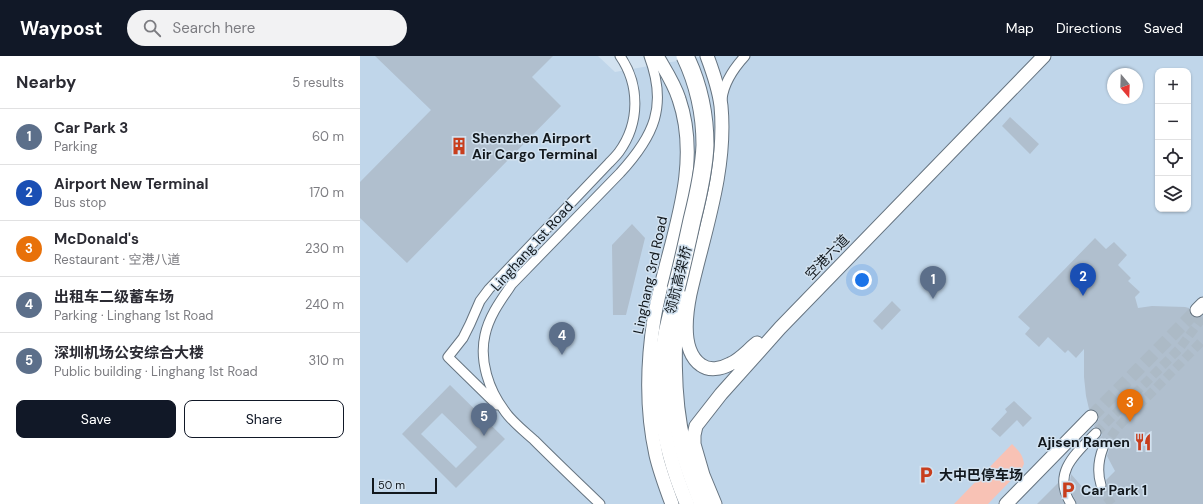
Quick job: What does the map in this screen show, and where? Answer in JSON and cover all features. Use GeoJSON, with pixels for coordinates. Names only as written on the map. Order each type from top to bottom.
{"type":"FeatureCollection","features":[{"type":"Feature","properties":{"kind":"highway","name":"领航高架桥"},"geometry":{"type":"LineString","coordinates":[[678,282],[697,202],[705,145],[699,94],[690,66],[685,56]]}},
{"type":"Feature","properties":{"kind":"highway"},"geometry":{"type":"LineString","coordinates":[[678,282],[674,315],[674,377],[678,421],[688,464],[703,504]]}},
{"type":"Feature","properties":{"kind":"main road","name":"领航高架桥"},"geometry":{"type":"LineString","coordinates":[[678,282],[663,343],[660,366],[660,401],[665,439],[687,504]]}},
{"type":"Feature","properties":{"kind":"street"},"geometry":{"type":"LineString","coordinates":[[504,411],[448,357],[459,344],[467,331],[480,301],[489,289],[609,163],[619,152],[627,139],[634,120],[636,102],[631,77],[626,64],[620,56]]}},
{"type":"Feature","properties":{"kind":"street","name":"Linghang 1st Road"},"geometry":{"type":"LineString","coordinates":[[600,504],[504,411],[492,391],[487,377],[484,361],[485,336],[498,304],[512,284],[620,173],[643,145],[651,131],[658,99],[656,82],[649,56]]}},
{"type":"Feature","properties":{"kind":"street","name":"Linghang 3rd Road"},"geometry":{"type":"LineString","coordinates":[[657,56],[673,84],[681,104],[686,129],[687,164],[681,205],[678,282],[688,307],[687,340],[690,351],[696,362],[704,367],[714,369],[724,367],[732,364],[757,343],[780,328]]}},
{"type":"Feature","properties":{"kind":"street","name":"Linghang 3rd Road"},"geometry":{"type":"LineString","coordinates":[[672,504],[656,456],[648,393],[648,372],[654,318],[678,282],[716,187],[722,135],[721,105],[718,90],[707,56]]}},
{"type":"Feature","properties":{"kind":"street"},"geometry":{"type":"LineString","coordinates":[[721,105],[722,93],[728,79],[736,65],[745,56]]}},
{"type":"Feature","properties":{"kind":"street","name":"空港六道"},"geometry":{"type":"LineString","coordinates":[[715,504],[694,444],[696,426],[721,394],[780,328],[1044,56]]}},
{"type":"Feature","properties":{"kind":"street"},"geometry":{"type":"LineString","coordinates":[[687,164],[693,154],[703,150],[712,152],[715,155],[719,167]]}},
{"type":"Feature","properties":{"kind":"street"},"geometry":{"type":"LineString","coordinates":[[1006,504],[1091,417]]}},
{"type":"Feature","properties":{"kind":"street"},"geometry":{"type":"LineString","coordinates":[[1071,504],[1065,490],[1064,476],[1066,470],[1070,460],[1096,432]]}},
{"type":"Feature","properties":{"kind":"street"},"geometry":{"type":"LineString","coordinates":[[1101,485],[1098,477],[1098,467],[1103,448]]}},
{"type":"Feature","properties":{"kind":"shaded area"},"geometry":{"type":"Polygon","coordinates":[[[360,56],[598,56],[615,72],[705,56],[1203,56],[1203,504],[360,504],[360,56]]]}},
{"type":"Feature","properties":{"kind":"shaded area"},"geometry":{"type":"Polygon","coordinates":[[[1012,444],[1023,458],[1024,464],[1021,470],[988,504],[954,504],[1012,444]]]}},
{"type":"Feature","properties":{"kind":"building","name":"Shenzhen Airport Air Cargo Terminal"},"geometry":{"type":"Polygon","coordinates":[[[375,56],[553,56],[532,77],[561,106],[407,263],[360,218],[360,182],[431,110],[375,56]]]}},
{"type":"Feature","properties":{"kind":"building"},"geometry":{"type":"Polygon","coordinates":[[[1010,117],[1039,144],[1030,154],[1002,126],[1010,117]]]}},
{"type":"Feature","properties":{"kind":"building"},"geometry":{"type":"Polygon","coordinates":[[[632,224],[645,238],[626,315],[613,315],[612,245],[632,224]]]}},
{"type":"Feature","properties":{"kind":"building"},"geometry":{"type":"Polygon","coordinates":[[[1095,238],[1106,249],[1114,242],[1127,255],[1118,265],[1131,278],[1128,281],[1140,292],[1135,297],[1138,308],[1152,306],[1185,307],[1189,308],[1189,312],[1195,318],[1199,318],[1203,315],[1203,504],[1077,504],[1071,491],[1071,474],[1090,496],[1097,489],[1102,491],[1105,489],[1107,486],[1106,480],[1115,471],[1107,456],[1109,450],[1108,444],[1105,442],[1101,443],[1099,439],[1102,435],[1102,431],[1094,427],[1099,419],[1099,414],[1093,409],[1089,409],[1084,377],[1084,349],[1076,358],[1068,350],[1065,353],[1048,337],[1039,347],[1025,334],[1030,328],[1018,317],[1095,238]]]}},
{"type":"Feature","properties":{"kind":"building"},"geometry":{"type":"Polygon","coordinates":[[[892,301],[901,310],[882,330],[873,321],[892,301]]]}},
{"type":"Feature","properties":{"kind":"building"},"geometry":{"type":"Polygon","coordinates":[[[450,385],[505,439],[456,488],[402,434],[450,385]],[[442,413],[421,434],[456,468],[477,447],[442,413]]]}},
{"type":"Feature","properties":{"kind":"building"},"geometry":{"type":"Polygon","coordinates":[[[1014,401],[1032,418],[1023,427],[1017,420],[1000,437],[991,429],[1007,412],[1005,409],[1014,401]]]}},
{"type":"Feature","properties":{"kind":"building"},"geometry":{"type":"Polygon","coordinates":[[[1058,483],[1064,504],[1037,504],[1058,483]]]}},
{"type":"Feature","properties":{"kind":"tunnel"},"geometry":{"type":"LineString","coordinates":[[1091,417],[1197,310]]}},
{"type":"Feature","properties":{"kind":"tunnel"},"geometry":{"type":"LineString","coordinates":[[1096,433],[1179,349],[1203,317]]}},
{"type":"Feature","properties":{"kind":"tunnel"},"geometry":{"type":"LineString","coordinates":[[1103,448],[1117,428],[1203,340]]}},
{"type":"Feature","properties":{"kind":"tunnel"},"geometry":{"type":"LineString","coordinates":[[1101,485],[1112,504]]}},
{"type":"Feature","properties":{"kind":"place","name":"Shenzhen Airport Air Cargo Terminal"},"geometry":{"type":"Point","coordinates":[459,146]}},
{"type":"Feature","properties":{"kind":"place","name":"Airport New Terminal"},"geometry":{"type":"Point","coordinates":[1083,296]}},
{"type":"Feature","properties":{"kind":"place","name":"Car Park 3"},"geometry":{"type":"Point","coordinates":[933,299]}},
{"type":"Feature","properties":{"kind":"place","name":"出租车二级蓄车场"},"geometry":{"type":"Point","coordinates":[562,355]}},
{"type":"Feature","properties":{"kind":"place","name":"McDonald's"},"geometry":{"type":"Point","coordinates":[1130,422]}},
{"type":"Feature","properties":{"kind":"place","name":"深圳机场公安综合大楼"},"geometry":{"type":"Point","coordinates":[484,436]}},
{"type":"Feature","properties":{"kind":"place","name":"Ajisen Ramen"},"geometry":{"type":"Point","coordinates":[1143,442]}},
{"type":"Feature","properties":{"kind":"place","name":"大中巴停车场"},"geometry":{"type":"Point","coordinates":[926,475]}},
{"type":"Feature","properties":{"kind":"place","name":"Car Park 1"},"geometry":{"type":"Point","coordinates":[1068,490]}}]}
